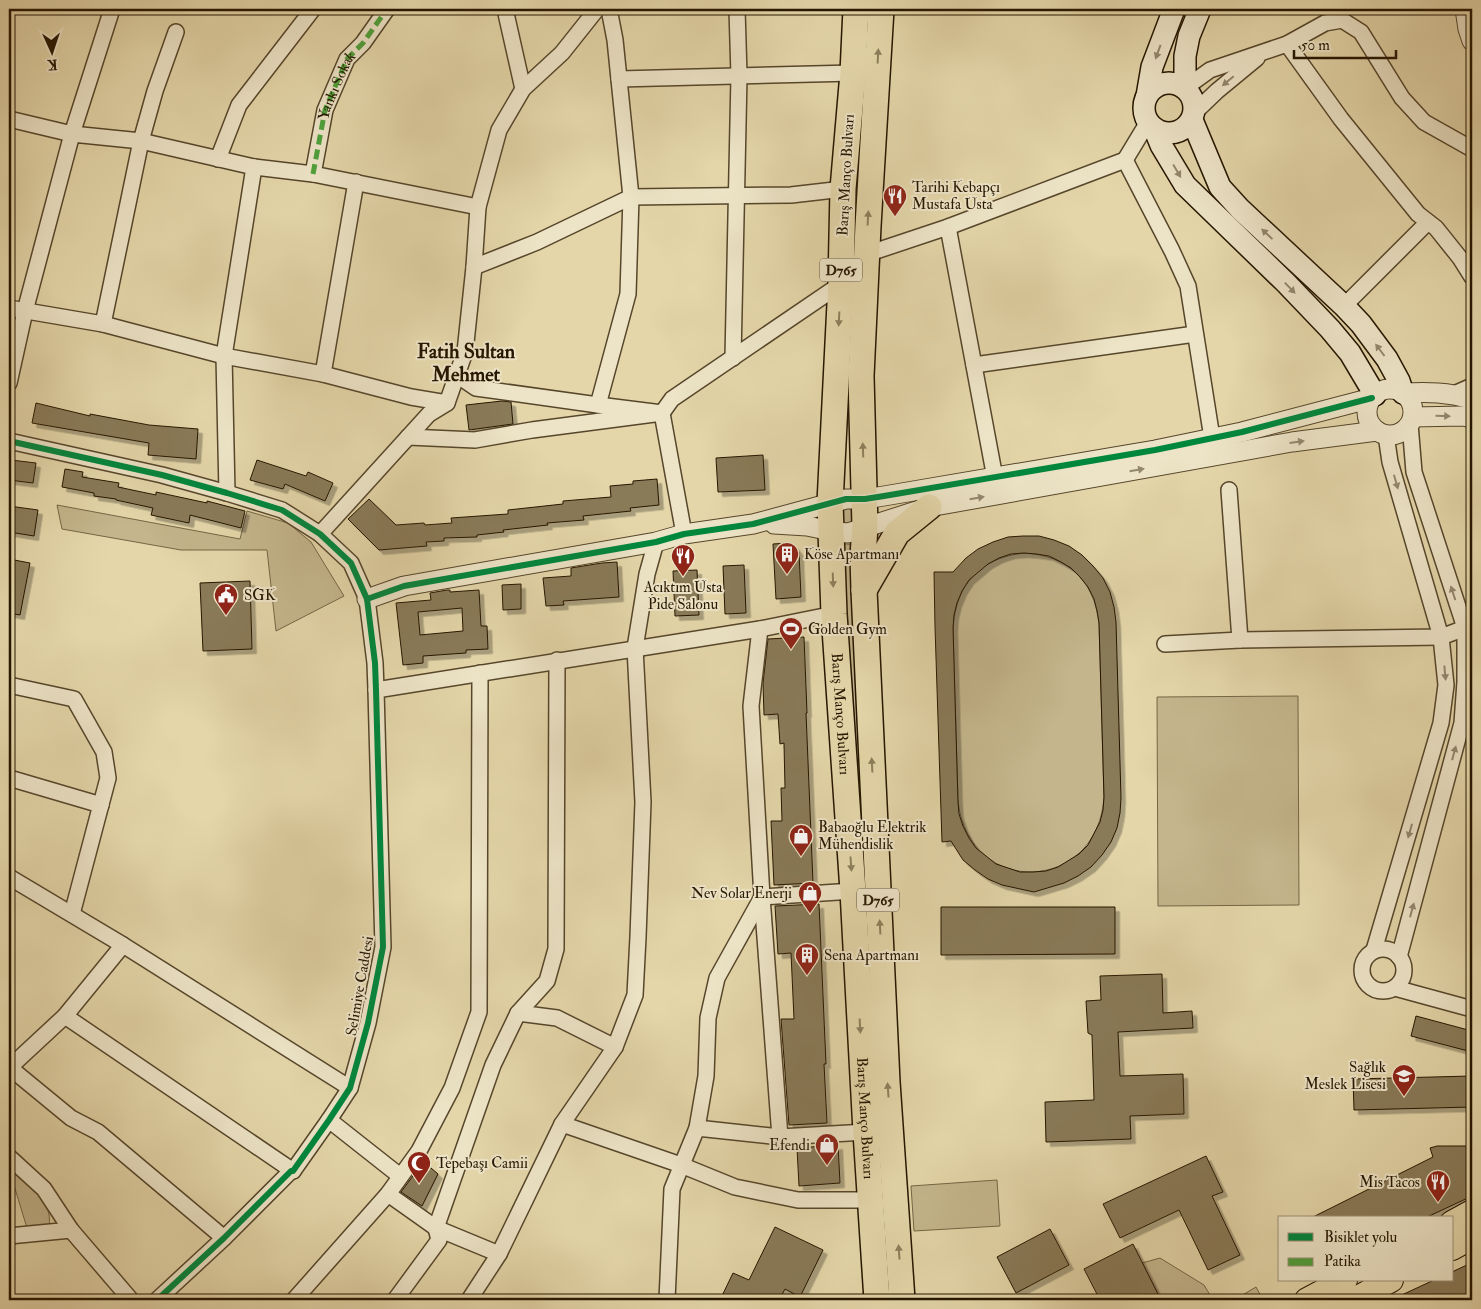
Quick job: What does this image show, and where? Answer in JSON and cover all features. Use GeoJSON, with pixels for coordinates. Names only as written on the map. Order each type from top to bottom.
{"type":"FeatureCollection","features":[{"type":"Feature","properties":{"kind":"highway","name":"Barış Manço Bulvarı"},"geometry":{"type":"LineString","coordinates":[[856,9],[853,73],[842,189],[841,284],[830,504],[834,614],[853,891],[877,1300]]}},
{"type":"Feature","properties":{"kind":"highway","name":"Barış Manço Bulvarı"},"geometry":{"type":"LineString","coordinates":[[881,9],[861,376],[865,527],[863,556],[887,1082],[902,1300]]}},
{"type":"Feature","properties":{"kind":"highway"},"geometry":{"type":"LineString","coordinates":[[864,590],[897,533],[929,507]]}},
{"type":"Feature","properties":{"kind":"main road"},"geometry":{"type":"LineString","coordinates":[[1174,9],[1152,67],[1144,105],[1144,114],[1185,185],[1286,283],[1330,329],[1350,353],[1373,397]]}},
{"type":"Feature","properties":{"kind":"main road"},"geometry":{"type":"LineString","coordinates":[[1185,88],[1185,56],[1189,36],[1200,9]]}},
{"type":"Feature","properties":{"kind":"main road"},"geometry":{"type":"LineString","coordinates":[[1147,96],[1152,89],[1168,82],[1185,88],[1195,104],[1193,116],[1185,128],[1175,133],[1164,133],[1151,125]]}},
{"type":"Feature","properties":{"kind":"main road"},"geometry":{"type":"LineString","coordinates":[[1193,116],[1220,187],[1240,209],[1361,324],[1387,359],[1403,393]]}},
{"type":"Feature","properties":{"kind":"main road"},"geometry":{"type":"LineString","coordinates":[[1454,1222],[1472,1212]]}},
{"type":"Feature","properties":{"kind":"main road"},"geometry":{"type":"LineString","coordinates":[[1454,1247],[1472,1237]]}},
{"type":"Feature","properties":{"kind":"main road"},"geometry":{"type":"LineString","coordinates":[[1307,1300],[1341,1282]]}},
{"type":"Feature","properties":{"kind":"main road"},"geometry":{"type":"LineString","coordinates":[[1354,1300],[1388,1282]]}},
{"type":"Feature","properties":{"kind":"street"},"geometry":{"type":"LineString","coordinates":[[9,383],[25,311],[72,134],[112,9]]}},
{"type":"Feature","properties":{"kind":"street"},"geometry":{"type":"LineString","coordinates":[[218,159],[239,105],[313,9]]}},
{"type":"Feature","properties":{"kind":"street","name":"Yankı Sokak"},"geometry":{"type":"LineString","coordinates":[[313,174],[325,110],[347,59],[363,43],[387,9]]}},
{"type":"Feature","properties":{"kind":"street"},"geometry":{"type":"LineString","coordinates":[[505,9],[523,90]]}},
{"type":"Feature","properties":{"kind":"street"},"geometry":{"type":"LineString","coordinates":[[320,534],[429,414],[447,403],[465,352],[478,207],[498,130],[523,90],[562,53],[597,9]]}},
{"type":"Feature","properties":{"kind":"street"},"geometry":{"type":"LineString","coordinates":[[598,405],[628,294],[631,197],[616,40],[610,9]]}},
{"type":"Feature","properties":{"kind":"street"},"geometry":{"type":"LineString","coordinates":[[733,358],[739,76],[737,9]]}},
{"type":"Feature","properties":{"kind":"street"},"geometry":{"type":"LineString","coordinates":[[1465,9],[1472,40]]}},
{"type":"Feature","properties":{"kind":"street"},"geometry":{"type":"LineString","coordinates":[[1185,88],[1210,70],[1286,44],[1325,23],[1342,20],[1361,32],[1402,98],[1424,122],[1472,149]]}},
{"type":"Feature","properties":{"kind":"street"},"geometry":{"type":"LineString","coordinates":[[103,324],[141,142],[155,91],[176,32]]}},
{"type":"Feature","properties":{"kind":"street"},"geometry":{"type":"LineString","coordinates":[[1286,44],[1341,119],[1418,214],[1436,228],[1460,258],[1472,277]]}},
{"type":"Feature","properties":{"kind":"street"},"geometry":{"type":"LineString","coordinates":[[1193,116],[1217,91],[1264,52]]}},
{"type":"Feature","properties":{"kind":"street"},"geometry":{"type":"LineString","coordinates":[[620,79],[853,73]]}},
{"type":"Feature","properties":{"kind":"street"},"geometry":{"type":"LineString","coordinates":[[9,119],[72,134],[141,142],[254,167],[313,174],[478,207]]}},
{"type":"Feature","properties":{"kind":"street"},"geometry":{"type":"LineString","coordinates":[[867,254],[948,227],[1125,160],[1151,125]]}},
{"type":"Feature","properties":{"kind":"street"},"geometry":{"type":"LineString","coordinates":[[1125,160],[1188,286],[1212,438]]}},
{"type":"Feature","properties":{"kind":"street"},"geometry":{"type":"LineString","coordinates":[[227,493],[224,356],[254,167]]}},
{"type":"Feature","properties":{"kind":"street"},"geometry":{"type":"LineString","coordinates":[[323,374],[356,182]]}},
{"type":"Feature","properties":{"kind":"street"},"geometry":{"type":"LineString","coordinates":[[474,267],[537,242],[631,197],[791,195],[842,189]]}},
{"type":"Feature","properties":{"kind":"street"},"geometry":{"type":"LineString","coordinates":[[1344,306],[1428,222]]}},
{"type":"Feature","properties":{"kind":"street"},"geometry":{"type":"LineString","coordinates":[[948,227],[995,478]]}},
{"type":"Feature","properties":{"kind":"street"},"geometry":{"type":"LineString","coordinates":[[408,437],[475,440],[662,412],[672,399],[841,284]]}},
{"type":"Feature","properties":{"kind":"street"},"geometry":{"type":"LineString","coordinates":[[9,308],[103,324],[224,356],[323,374],[411,397],[447,403]]}},
{"type":"Feature","properties":{"kind":"street"},"geometry":{"type":"LineString","coordinates":[[974,365],[1195,334]]}},
{"type":"Feature","properties":{"kind":"street"},"geometry":{"type":"LineString","coordinates":[[457,375],[476,388],[662,412]]}},
{"type":"Feature","properties":{"kind":"street"},"geometry":{"type":"LineString","coordinates":[[1403,393],[1436,392],[1463,397],[1472,386]]}},
{"type":"Feature","properties":{"kind":"street"},"geometry":{"type":"LineString","coordinates":[[367,598],[404,586],[656,542],[684,534],[753,524],[846,499],[864,499],[1155,450],[1242,432],[1373,397],[1382,391],[1396,390],[1403,393],[1411,404],[1414,472],[1468,625],[1462,723],[1399,957]]}},
{"type":"Feature","properties":{"kind":"street"},"geometry":{"type":"LineString","coordinates":[[1373,397],[1367,409],[1368,415],[1372,427],[1381,433],[1441,637],[1446,685],[1441,723],[1374,950],[1362,963],[1361,972],[1363,980],[1369,988],[1386,992],[1395,988],[1401,982],[1404,973],[1403,965],[1399,957],[1392,951],[1374,950]]}},
{"type":"Feature","properties":{"kind":"street"},"geometry":{"type":"LineString","coordinates":[[662,412],[684,534]]}},
{"type":"Feature","properties":{"kind":"street"},"geometry":{"type":"LineString","coordinates":[[1411,420],[1463,416],[1472,418]]}},
{"type":"Feature","properties":{"kind":"street"},"geometry":{"type":"LineString","coordinates":[[753,524],[807,526],[848,533],[929,507],[1292,442],[1381,433],[1395,435],[1404,431],[1411,420]]}},
{"type":"Feature","properties":{"kind":"street","name":"Selimiye Caddesi"},"geometry":{"type":"LineString","coordinates":[[9,441],[162,475],[282,510],[320,534],[351,563],[367,598],[375,663],[383,947],[368,1023],[350,1088],[293,1171],[157,1300]]}},
{"type":"Feature","properties":{"kind":"street"},"geometry":{"type":"LineString","coordinates":[[1229,490],[1240,640]]}},
{"type":"Feature","properties":{"kind":"street"},"geometry":{"type":"LineString","coordinates":[[469,1300],[499,1254],[562,1124],[615,1047],[634,995],[643,802],[635,648],[647,574],[656,542]]}},
{"type":"Feature","properties":{"kind":"street"},"geometry":{"type":"LineString","coordinates":[[376,690],[760,629],[834,614]]}},
{"type":"Feature","properties":{"kind":"street"},"geometry":{"type":"LineString","coordinates":[[1165,644],[1240,640],[1441,637],[1468,625]]}},
{"type":"Feature","properties":{"kind":"street"},"geometry":{"type":"LineString","coordinates":[[760,629],[751,706],[762,897],[780,1137]]}},
{"type":"Feature","properties":{"kind":"street"},"geometry":{"type":"LineString","coordinates":[[395,1300],[439,1240],[436,1228],[493,1065],[518,1013],[546,981],[556,949],[557,660]]}},
{"type":"Feature","properties":{"kind":"street"},"geometry":{"type":"LineString","coordinates":[[294,1300],[388,1194],[419,1151],[452,1088],[479,1012],[480,674]]}},
{"type":"Feature","properties":{"kind":"street"},"geometry":{"type":"LineString","coordinates":[[9,685],[74,699],[104,752],[108,778],[72,914]]}},
{"type":"Feature","properties":{"kind":"street"},"geometry":{"type":"LineString","coordinates":[[9,778],[100,805]]}},
{"type":"Feature","properties":{"kind":"street"},"geometry":{"type":"LineString","coordinates":[[9,877],[123,945],[350,1088]]}},
{"type":"Feature","properties":{"kind":"street"},"geometry":{"type":"LineString","coordinates":[[762,897],[853,891]]}},
{"type":"Feature","properties":{"kind":"street"},"geometry":{"type":"LineString","coordinates":[[667,1300],[672,1189],[698,1128],[706,1076],[708,1018],[717,978],[762,897]]}},
{"type":"Feature","properties":{"kind":"street"},"geometry":{"type":"LineString","coordinates":[[123,945],[65,1016],[9,1068],[71,1118],[98,1132],[224,1238]]}},
{"type":"Feature","properties":{"kind":"street"},"geometry":{"type":"LineString","coordinates":[[1395,988],[1472,1009]]}},
{"type":"Feature","properties":{"kind":"street"},"geometry":{"type":"LineString","coordinates":[[518,1013],[557,1018],[615,1047]]}},
{"type":"Feature","properties":{"kind":"street"},"geometry":{"type":"LineString","coordinates":[[65,1016],[293,1171]]}},
{"type":"Feature","properties":{"kind":"street"},"geometry":{"type":"LineString","coordinates":[[329,1120],[400,1176]]}},
{"type":"Feature","properties":{"kind":"street"},"geometry":{"type":"LineString","coordinates":[[562,1124],[681,1165],[735,1187],[798,1200],[870,1200]]}},
{"type":"Feature","properties":{"kind":"street"},"geometry":{"type":"LineString","coordinates":[[698,1128],[780,1137],[866,1132]]}},
{"type":"Feature","properties":{"kind":"street"},"geometry":{"type":"LineString","coordinates":[[9,1157],[44,1189],[71,1230],[131,1300]]}},
{"type":"Feature","properties":{"kind":"street"},"geometry":{"type":"LineString","coordinates":[[388,1194],[436,1228],[499,1254]]}},
{"type":"Feature","properties":{"kind":"street"},"geometry":{"type":"LineString","coordinates":[[9,1236],[71,1230]]}},
{"type":"Feature","properties":{"kind":"shaded area"},"geometry":{"type":"Polygon","coordinates":[[[851,503],[857,519],[848,525],[841,523],[836,511],[851,503]]]}},
{"type":"Feature","properties":{"kind":"shaded area"},"geometry":{"type":"Polygon","coordinates":[[[57,505],[240,539],[247,511],[288,523],[311,542],[344,596],[276,631],[267,550],[181,550],[62,529],[57,505]]]}},
{"type":"Feature","properties":{"kind":"shaded area"},"geometry":{"type":"Polygon","coordinates":[[[838,545],[855,545],[891,1300],[883,1300],[838,545]]]}},
{"type":"Feature","properties":{"kind":"shaded area"},"geometry":{"type":"Polygon","coordinates":[[[1024,553],[1053,559],[1076,573],[1091,594],[1096,608],[1099,623],[1104,797],[1096,829],[1080,852],[1058,866],[1033,872],[1008,868],[985,856],[967,834],[958,802],[953,628],[959,598],[973,576],[983,567],[995,561],[1024,553]]]}},
{"type":"Feature","properties":{"kind":"shaded area"},"geometry":{"type":"Polygon","coordinates":[[[1298,696],[1299,905],[1158,906],[1157,697],[1298,696]]]}},
{"type":"Feature","properties":{"kind":"shaded area"},"geometry":{"type":"Polygon","coordinates":[[[9,1169],[37,1193],[43,1201],[49,1217],[49,1226],[27,1228],[9,1169]]]}},
{"type":"Feature","properties":{"kind":"shaded area"},"geometry":{"type":"Polygon","coordinates":[[[997,1180],[1000,1226],[914,1231],[911,1186],[997,1180]]]}},
{"type":"Feature","properties":{"kind":"shaded area"},"geometry":{"type":"Polygon","coordinates":[[[1160,1258],[1204,1285],[1213,1300],[1161,1300],[1142,1263],[1160,1258]]]}},
{"type":"Feature","properties":{"kind":"shaded area"},"geometry":{"type":"Polygon","coordinates":[[[1256,1287],[1263,1300],[1234,1300],[1256,1287]]]}},
{"type":"Feature","properties":{"kind":"building"},"geometry":{"type":"Polygon","coordinates":[[[502,401],[511,402],[513,424],[469,430],[466,405],[502,401]]]}},
{"type":"Feature","properties":{"kind":"building"},"geometry":{"type":"Polygon","coordinates":[[[36,403],[90,416],[90,414],[149,425],[198,429],[196,459],[148,455],[149,443],[32,423],[36,403]]]}},
{"type":"Feature","properties":{"kind":"building"},"geometry":{"type":"Polygon","coordinates":[[[763,455],[765,490],[718,492],[716,458],[763,455]]]}},
{"type":"Feature","properties":{"kind":"building"},"geometry":{"type":"Polygon","coordinates":[[[11,460],[36,463],[33,483],[9,480],[11,460]]]}},
{"type":"Feature","properties":{"kind":"building"},"geometry":{"type":"Polygon","coordinates":[[[257,460],[306,476],[308,472],[333,483],[325,501],[285,484],[283,489],[250,480],[257,460]]]}},
{"type":"Feature","properties":{"kind":"building"},"geometry":{"type":"Polygon","coordinates":[[[65,469],[83,472],[82,477],[119,483],[118,487],[156,495],[156,492],[207,503],[207,501],[245,511],[241,528],[190,515],[189,523],[151,515],[153,508],[94,496],[94,493],[62,487],[65,469]]]}},
{"type":"Feature","properties":{"kind":"building"},"geometry":{"type":"Polygon","coordinates":[[[657,479],[659,505],[630,508],[631,511],[583,516],[584,520],[547,523],[548,525],[503,530],[504,532],[477,535],[477,537],[444,538],[444,541],[426,542],[427,546],[379,550],[348,519],[369,499],[396,525],[452,523],[451,518],[508,514],[508,510],[563,504],[563,501],[611,497],[610,486],[633,484],[633,481],[657,479]]]}},
{"type":"Feature","properties":{"kind":"building"},"geometry":{"type":"Polygon","coordinates":[[[9,506],[38,510],[34,536],[9,532],[9,506]]]}},
{"type":"Feature","properties":{"kind":"building"},"geometry":{"type":"Polygon","coordinates":[[[1039,536],[1069,546],[1082,555],[1103,578],[1110,592],[1116,622],[1121,798],[1117,828],[1111,842],[1091,867],[1064,883],[1034,892],[1002,885],[988,879],[963,860],[951,841],[942,842],[934,572],[953,572],[966,558],[978,549],[1008,537],[1039,536]],[[1011,554],[999,558],[988,564],[969,580],[957,603],[953,628],[959,814],[969,838],[976,848],[996,864],[1020,872],[1046,871],[1058,867],[1079,854],[1088,845],[1100,822],[1104,797],[1099,623],[1094,599],[1088,587],[1071,568],[1049,556],[1011,554]]]}},
{"type":"Feature","properties":{"kind":"building","name":"Köse Apartmanı"},"geometry":{"type":"Polygon","coordinates":[[[788,543],[794,545],[799,552],[801,597],[776,599],[773,544],[788,543]]]}},
{"type":"Feature","properties":{"kind":"building"},"geometry":{"type":"Polygon","coordinates":[[[9,559],[30,563],[20,615],[9,613],[9,559]]]}},
{"type":"Feature","properties":{"kind":"building"},"geometry":{"type":"Polygon","coordinates":[[[617,562],[619,597],[563,601],[564,605],[546,606],[543,578],[571,576],[571,568],[617,562]]]}},
{"type":"Feature","properties":{"kind":"building"},"geometry":{"type":"Polygon","coordinates":[[[744,565],[746,613],[725,614],[723,566],[744,565]]]}},
{"type":"Feature","properties":{"kind":"building"},"geometry":{"type":"Polygon","coordinates":[[[697,570],[699,615],[675,616],[673,571],[697,570]]]}},
{"type":"Feature","properties":{"kind":"building","name":"SGK"},"geometry":{"type":"Polygon","coordinates":[[[250,581],[252,649],[203,651],[200,583],[250,581]]]}},
{"type":"Feature","properties":{"kind":"building"},"geometry":{"type":"Polygon","coordinates":[[[521,584],[521,609],[503,610],[502,585],[521,584]]]}},
{"type":"Feature","properties":{"kind":"building"},"geometry":{"type":"Polygon","coordinates":[[[447,590],[450,590],[450,592],[479,590],[481,626],[487,626],[488,649],[466,650],[466,653],[423,656],[423,663],[403,665],[396,603],[431,600],[430,593],[447,590]],[[462,608],[418,612],[420,635],[463,631],[462,608]]]}},
{"type":"Feature","properties":{"kind":"building"},"geometry":{"type":"Polygon","coordinates":[[[804,637],[813,883],[774,885],[771,821],[782,821],[781,788],[785,788],[784,743],[780,744],[778,714],[764,715],[763,683],[768,639],[804,637]]]}},
{"type":"Feature","properties":{"kind":"building"},"geometry":{"type":"Polygon","coordinates":[[[819,904],[827,1123],[789,1125],[781,1019],[794,1019],[791,953],[778,954],[775,906],[819,904]]]}},
{"type":"Feature","properties":{"kind":"building"},"geometry":{"type":"Polygon","coordinates":[[[941,907],[1115,907],[1115,954],[941,955],[941,907]]]}},
{"type":"Feature","properties":{"kind":"building"},"geometry":{"type":"Polygon","coordinates":[[[1162,974],[1163,1013],[1192,1011],[1193,1028],[1118,1032],[1120,1076],[1183,1074],[1184,1114],[1130,1116],[1131,1139],[1046,1142],[1045,1102],[1094,1100],[1092,1035],[1088,1033],[1086,1001],[1101,1000],[1100,976],[1162,974]]]}},
{"type":"Feature","properties":{"kind":"building"},"geometry":{"type":"Polygon","coordinates":[[[1416,1016],[1472,1031],[1472,1052],[1411,1036],[1416,1016]]]}},
{"type":"Feature","properties":{"kind":"building"},"geometry":{"type":"Polygon","coordinates":[[[1472,1076],[1472,1107],[1354,1110],[1353,1079],[1472,1076]]]}},
{"type":"Feature","properties":{"kind":"building"},"geometry":{"type":"Polygon","coordinates":[[[838,1145],[840,1183],[799,1186],[797,1148],[838,1145]]]}},
{"type":"Feature","properties":{"kind":"building"},"geometry":{"type":"Polygon","coordinates":[[[1437,1146],[1472,1146],[1472,1196],[1429,1216],[1315,1216],[1433,1157],[1430,1148],[1437,1146]]]}},
{"type":"Feature","properties":{"kind":"building"},"geometry":{"type":"Polygon","coordinates":[[[1206,1156],[1223,1192],[1212,1196],[1240,1255],[1208,1270],[1179,1210],[1120,1238],[1103,1204],[1206,1156]]]}},
{"type":"Feature","properties":{"kind":"building","name":"Tepebaşı Camii"},"geometry":{"type":"Polygon","coordinates":[[[421,1165],[431,1168],[438,1174],[422,1206],[401,1192],[421,1165]]]}},
{"type":"Feature","properties":{"kind":"building"},"geometry":{"type":"Polygon","coordinates":[[[775,1227],[823,1250],[800,1297],[785,1289],[779,1300],[720,1300],[733,1273],[749,1280],[775,1227]]]}},
{"type":"Feature","properties":{"kind":"building"},"geometry":{"type":"Polygon","coordinates":[[[1050,1229],[1069,1265],[1016,1293],[997,1257],[1050,1229]]]}},
{"type":"Feature","properties":{"kind":"building"},"geometry":{"type":"Polygon","coordinates":[[[1133,1244],[1161,1300],[1100,1300],[1084,1269],[1133,1244]]]}},
{"type":"Feature","properties":{"kind":"building"},"geometry":{"type":"Polygon","coordinates":[[[1469,1264],[1470,1300],[1391,1300],[1430,1282],[1454,1282],[1454,1271],[1469,1264]]]}},
{"type":"Feature","properties":{"kind":"marked path"},"geometry":{"type":"LineString","coordinates":[[313,174],[325,110],[347,59],[363,43],[387,9]]}},
{"type":"Feature","properties":{"kind":"cycle path"},"geometry":{"type":"LineString","coordinates":[[367,599],[404,586],[656,542],[684,534],[753,524],[846,499],[884,496],[1155,450],[1242,432],[1372,398]]}},
{"type":"Feature","properties":{"kind":"cycle path"},"geometry":{"type":"LineString","coordinates":[[9,441],[162,475],[282,510],[320,534],[351,563],[367,599],[375,663],[383,947],[368,1023],[350,1088],[293,1171],[157,1300]]}},
{"type":"Feature","properties":{"kind":"place","name":"Tarihi Kebapçı Mustafa Usta"},"geometry":{"type":"Point","coordinates":[895,217]}},
{"type":"Feature","properties":{"kind":"place","name":"Köse Apartmanı"},"geometry":{"type":"Point","coordinates":[787,575]}},
{"type":"Feature","properties":{"kind":"place","name":"Acıktım Usta Pide Salonu"},"geometry":{"type":"Point","coordinates":[683,577]}},
{"type":"Feature","properties":{"kind":"place","name":"SGK"},"geometry":{"type":"Point","coordinates":[226,616]}},
{"type":"Feature","properties":{"kind":"place","name":"Golden Gym"},"geometry":{"type":"Point","coordinates":[791,650]}},
{"type":"Feature","properties":{"kind":"place","name":"Babaoğlu Elektrik Mühendislik"},"geometry":{"type":"Point","coordinates":[801,857]}},
{"type":"Feature","properties":{"kind":"place","name":"Nev Solar Enerji"},"geometry":{"type":"Point","coordinates":[810,914]}},
{"type":"Feature","properties":{"kind":"place","name":"Sena Apartmanı"},"geometry":{"type":"Point","coordinates":[807,976]}},
{"type":"Feature","properties":{"kind":"place","name":"Sağlık Meslek Lisesi"},"geometry":{"type":"Point","coordinates":[1404,1097]}},
{"type":"Feature","properties":{"kind":"place","name":"Efendi"},"geometry":{"type":"Point","coordinates":[827,1166]}},
{"type":"Feature","properties":{"kind":"place","name":"Tepebaşı Camii"},"geometry":{"type":"Point","coordinates":[419,1184]}},
{"type":"Feature","properties":{"kind":"place","name":"Mis Tacos"},"geometry":{"type":"Point","coordinates":[1438,1203]}},
{"type":"Feature","properties":{"kind":"district","name":"Fatih Sultan Mehmet"},"geometry":{"type":"Point","coordinates":[466,362]}}]}
